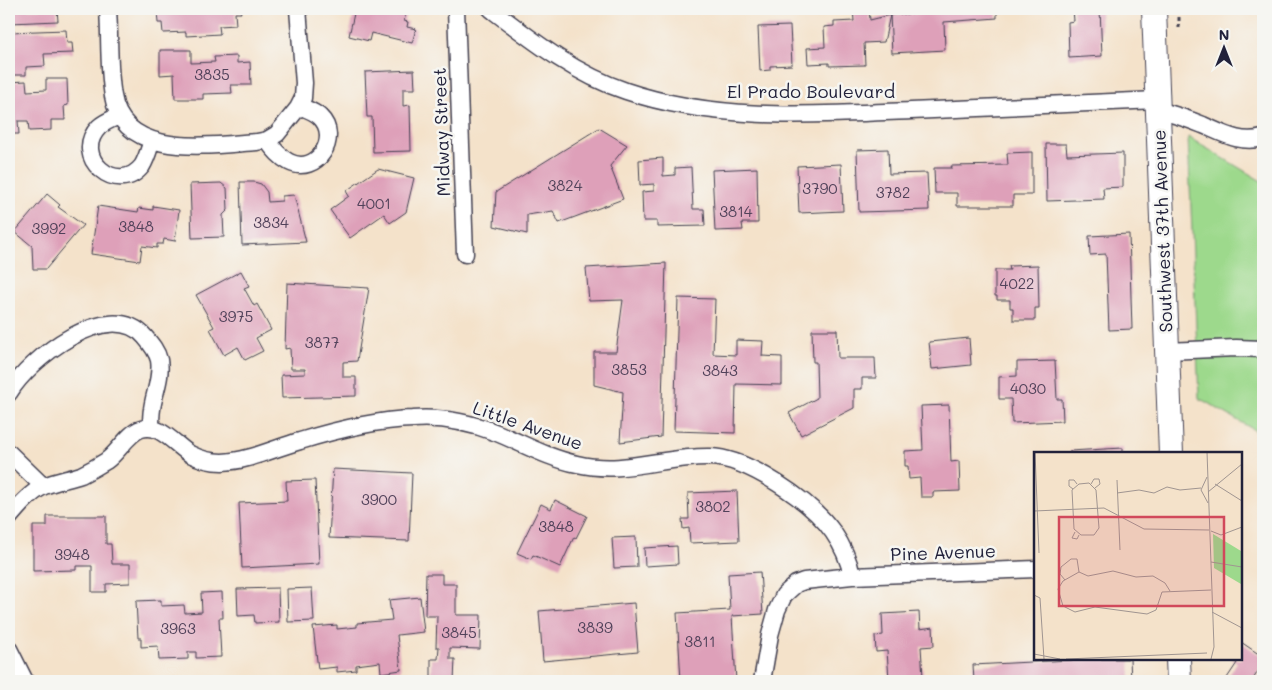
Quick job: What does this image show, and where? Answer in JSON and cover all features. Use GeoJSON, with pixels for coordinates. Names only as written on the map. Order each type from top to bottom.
{"type":"FeatureCollection","features":[{"type":"Feature","properties":{"kind":"main road","name":"Southwest 37th Avenue"},"geometry":{"type":"LineString","coordinates":[[1154,9],[1171,452]]}},
{"type":"Feature","properties":{"kind":"main road"},"geometry":{"type":"LineString","coordinates":[[1178,660],[1179,681]]}},
{"type":"Feature","properties":{"kind":"street"},"geometry":{"type":"LineString","coordinates":[[108,9],[113,97],[119,116],[127,127],[135,133],[166,144],[178,145],[250,143],[267,140],[282,128],[303,98],[304,84],[298,9]]}},
{"type":"Feature","properties":{"kind":"street","name":"Midway Street"},"geometry":{"type":"LineString","coordinates":[[456,9],[465,254]]}},
{"type":"Feature","properties":{"kind":"street","name":"El Prado Boulevard"},"geometry":{"type":"LineString","coordinates":[[491,9],[551,54],[602,82],[651,99],[717,111],[765,114],[848,114],[1157,105]]}},
{"type":"Feature","properties":{"kind":"street"},"geometry":{"type":"LineString","coordinates":[[1157,105],[1188,120],[1236,139],[1252,140],[1263,138]]}},
{"type":"Feature","properties":{"kind":"street"},"geometry":{"type":"LineString","coordinates":[[267,140],[282,157],[296,164],[308,163],[320,157],[328,142],[328,131],[325,123],[313,112],[299,106]]}},
{"type":"Feature","properties":{"kind":"street"},"geometry":{"type":"LineString","coordinates":[[119,116],[98,128],[90,142],[91,156],[97,167],[104,173],[121,177],[133,173],[142,166],[152,140]]}},
{"type":"Feature","properties":{"kind":"street"},"geometry":{"type":"LineString","coordinates":[[9,393],[26,372],[64,342],[96,326],[122,323],[130,326],[144,335],[156,351],[159,377],[152,408],[151,428],[135,432],[109,459],[96,467],[82,474],[43,486],[27,497],[9,518]]}},
{"type":"Feature","properties":{"kind":"street"},"geometry":{"type":"LineString","coordinates":[[1167,351],[1236,348],[1263,349]]}},
{"type":"Feature","properties":{"kind":"street","name":"Little Avenue"},"geometry":{"type":"LineString","coordinates":[[151,428],[160,431],[189,453],[199,458],[219,462],[246,458],[302,440],[368,425],[414,418],[440,420],[481,428],[559,459],[590,467],[631,467],[695,458],[720,458],[735,461],[761,472],[814,511],[834,534],[849,562],[852,576]]}},
{"type":"Feature","properties":{"kind":"street"},"geometry":{"type":"LineString","coordinates":[[9,453],[43,486]]}},
{"type":"Feature","properties":{"kind":"street","name":"Pine Avenue"},"geometry":{"type":"LineString","coordinates":[[762,681],[773,622],[780,602],[796,584],[804,581],[852,576],[1034,569]]}},
{"type":"Feature","properties":{"kind":"street"},"geometry":{"type":"LineString","coordinates":[[9,649],[25,681]]}},
{"type":"Feature","properties":{"kind":"green space"},"geometry":{"type":"Polygon","coordinates":[[[1188,137],[1263,182],[1263,435],[1199,398],[1188,137]]]}},
{"type":"Feature","properties":{"kind":"building"},"geometry":{"type":"Polygon","coordinates":[[[9,9],[57,9],[58,21],[10,23],[9,9]]]}},
{"type":"Feature","properties":{"kind":"building"},"geometry":{"type":"Polygon","coordinates":[[[177,9],[240,9],[241,13],[235,13],[236,25],[219,26],[220,34],[186,36],[186,32],[163,33],[162,23],[158,23],[157,11],[177,9]]]}},
{"type":"Feature","properties":{"kind":"building"},"geometry":{"type":"Polygon","coordinates":[[[355,9],[371,9],[389,13],[390,9],[407,9],[404,21],[408,22],[407,27],[416,29],[412,43],[371,33],[369,41],[349,36],[355,9]]]}},
{"type":"Feature","properties":{"kind":"building"},"geometry":{"type":"Polygon","coordinates":[[[853,9],[869,9],[870,20],[890,15],[884,42],[864,43],[865,65],[829,66],[829,63],[808,64],[807,48],[825,47],[824,27],[834,26],[834,22],[854,21],[853,9]]]}},
{"type":"Feature","properties":{"kind":"building"},"geometry":{"type":"Polygon","coordinates":[[[923,9],[997,9],[997,18],[944,22],[945,50],[892,53],[890,15],[923,13],[923,9]]]}},
{"type":"Feature","properties":{"kind":"building"},"geometry":{"type":"Polygon","coordinates":[[[1073,9],[1100,9],[1102,56],[1069,58],[1068,22],[1074,21],[1073,9]]]}},
{"type":"Feature","properties":{"kind":"building"},"geometry":{"type":"Polygon","coordinates":[[[790,26],[792,65],[770,66],[770,70],[760,71],[758,27],[790,26]]]}},
{"type":"Feature","properties":{"kind":"building"},"geometry":{"type":"Polygon","coordinates":[[[66,30],[67,43],[72,43],[73,53],[44,54],[45,66],[26,67],[26,75],[9,75],[9,32],[66,30]]]}},
{"type":"Feature","properties":{"kind":"building"},"geometry":{"type":"Polygon","coordinates":[[[160,50],[191,50],[191,63],[215,62],[214,57],[237,56],[237,63],[250,62],[251,85],[231,85],[232,93],[203,94],[203,99],[175,99],[174,74],[160,75],[160,50]]]}},
{"type":"Feature","properties":{"kind":"building"},"geometry":{"type":"Polygon","coordinates":[[[414,70],[415,89],[403,89],[403,106],[410,105],[411,151],[373,152],[372,117],[367,117],[365,72],[414,70]]]}},
{"type":"Feature","properties":{"kind":"building"},"geometry":{"type":"Polygon","coordinates":[[[46,79],[67,79],[68,105],[64,106],[65,120],[51,120],[51,130],[29,131],[28,121],[18,121],[19,134],[9,134],[9,82],[26,81],[27,91],[46,90],[46,79]]]}},
{"type":"Feature","properties":{"kind":"building"},"geometry":{"type":"Polygon","coordinates":[[[599,128],[627,145],[610,166],[623,199],[559,223],[553,211],[527,215],[527,234],[494,226],[496,192],[599,128]]]}},
{"type":"Feature","properties":{"kind":"building"},"geometry":{"type":"Polygon","coordinates":[[[1046,144],[1066,144],[1067,155],[1123,153],[1123,187],[1103,188],[1104,199],[1047,201],[1046,144]]]}},
{"type":"Feature","properties":{"kind":"building"},"geometry":{"type":"Polygon","coordinates":[[[888,149],[889,174],[927,173],[929,210],[859,212],[857,150],[888,149]]]}},
{"type":"Feature","properties":{"kind":"building"},"geometry":{"type":"Polygon","coordinates":[[[1032,152],[1032,195],[1013,195],[1013,206],[957,206],[957,193],[935,193],[934,168],[1008,165],[1007,153],[1032,152]]]}},
{"type":"Feature","properties":{"kind":"building"},"geometry":{"type":"Polygon","coordinates":[[[663,158],[663,176],[675,175],[675,168],[691,167],[693,209],[704,209],[705,226],[657,227],[657,221],[643,221],[642,192],[654,191],[654,184],[640,185],[639,160],[663,158]]]}},
{"type":"Feature","properties":{"kind":"building"},"geometry":{"type":"Polygon","coordinates":[[[841,164],[843,211],[799,213],[797,166],[841,164]]]}},
{"type":"Feature","properties":{"kind":"building"},"geometry":{"type":"Polygon","coordinates":[[[757,168],[758,223],[742,223],[743,230],[715,231],[712,170],[757,168]]]}},
{"type":"Feature","properties":{"kind":"building"},"geometry":{"type":"Polygon","coordinates":[[[378,169],[414,178],[406,212],[390,223],[384,214],[350,238],[330,210],[349,196],[346,191],[378,169]]]}},
{"type":"Feature","properties":{"kind":"building"},"geometry":{"type":"Polygon","coordinates":[[[240,182],[261,184],[267,192],[268,202],[282,201],[282,196],[294,195],[306,242],[242,245],[240,182]]]}},
{"type":"Feature","properties":{"kind":"building"},"geometry":{"type":"Polygon","coordinates":[[[221,183],[227,188],[228,210],[223,215],[224,237],[192,238],[190,184],[221,183]]]}},
{"type":"Feature","properties":{"kind":"building"},"geometry":{"type":"Polygon","coordinates":[[[47,194],[60,205],[58,207],[83,225],[46,269],[33,269],[32,246],[15,232],[47,194]]]}},
{"type":"Feature","properties":{"kind":"building"},"geometry":{"type":"Polygon","coordinates":[[[98,206],[138,212],[139,208],[153,210],[153,206],[179,210],[175,241],[164,239],[163,244],[157,244],[157,248],[142,246],[140,261],[91,254],[98,206]]]}},
{"type":"Feature","properties":{"kind":"building"},"geometry":{"type":"Polygon","coordinates":[[[1129,234],[1132,329],[1109,330],[1106,254],[1090,255],[1089,236],[1129,234]]]}},
{"type":"Feature","properties":{"kind":"building"},"geometry":{"type":"Polygon","coordinates":[[[666,263],[661,437],[620,442],[623,392],[594,385],[594,352],[616,352],[623,300],[589,301],[586,268],[666,263]]]}},
{"type":"Feature","properties":{"kind":"building"},"geometry":{"type":"Polygon","coordinates":[[[1038,265],[1039,308],[1035,308],[1035,320],[1013,320],[1013,308],[1010,308],[1010,300],[997,300],[997,296],[995,296],[995,270],[1010,270],[1009,266],[1038,265]]]}},
{"type":"Feature","properties":{"kind":"building"},"geometry":{"type":"Polygon","coordinates":[[[241,271],[249,286],[244,288],[254,306],[257,304],[271,330],[256,338],[263,351],[245,360],[238,347],[224,355],[210,329],[214,327],[196,295],[241,271]]]}},
{"type":"Feature","properties":{"kind":"building"},"geometry":{"type":"Polygon","coordinates":[[[287,283],[369,288],[357,361],[343,362],[343,377],[356,377],[356,396],[282,398],[281,375],[305,374],[305,369],[291,369],[290,348],[285,349],[287,283]]]}},
{"type":"Feature","properties":{"kind":"building"},"geometry":{"type":"Polygon","coordinates":[[[678,298],[715,299],[713,354],[736,355],[736,340],[763,341],[762,356],[782,357],[782,385],[736,384],[735,433],[674,431],[678,298]]]}},
{"type":"Feature","properties":{"kind":"building"},"geometry":{"type":"Polygon","coordinates":[[[812,330],[837,330],[838,358],[875,358],[876,378],[862,378],[862,389],[854,389],[854,408],[801,435],[789,413],[817,398],[816,362],[813,362],[812,330]]]}},
{"type":"Feature","properties":{"kind":"building"},"geometry":{"type":"Polygon","coordinates":[[[969,338],[971,365],[932,369],[929,342],[969,338]]]}},
{"type":"Feature","properties":{"kind":"building"},"geometry":{"type":"Polygon","coordinates":[[[1055,361],[1057,399],[1062,399],[1063,421],[1012,423],[1011,399],[999,399],[999,377],[1017,376],[1017,362],[1055,361]]]}},
{"type":"Feature","properties":{"kind":"building"},"geometry":{"type":"Polygon","coordinates":[[[949,405],[951,462],[959,461],[960,491],[933,492],[933,497],[921,497],[920,478],[909,479],[908,466],[905,466],[905,451],[923,450],[921,406],[949,405]]]}},
{"type":"Feature","properties":{"kind":"building"},"geometry":{"type":"Polygon","coordinates":[[[1123,448],[1123,452],[1070,451],[1123,448]]]}},
{"type":"Feature","properties":{"kind":"building"},"geometry":{"type":"Polygon","coordinates":[[[333,469],[412,473],[409,541],[329,538],[333,469]]]}},
{"type":"Feature","properties":{"kind":"building"},"geometry":{"type":"Polygon","coordinates":[[[315,480],[319,564],[242,568],[239,503],[287,501],[286,481],[315,480]]]}},
{"type":"Feature","properties":{"kind":"building"},"geometry":{"type":"Polygon","coordinates":[[[737,491],[739,541],[690,543],[689,528],[683,529],[682,519],[689,519],[688,493],[737,491]]]}},
{"type":"Feature","properties":{"kind":"building"},"geometry":{"type":"Polygon","coordinates":[[[555,500],[587,516],[576,538],[574,537],[560,567],[533,555],[531,559],[517,553],[541,504],[551,509],[555,500]]]}},
{"type":"Feature","properties":{"kind":"building"},"geometry":{"type":"Polygon","coordinates":[[[47,516],[106,516],[106,544],[111,544],[112,564],[130,564],[130,583],[106,584],[106,592],[92,592],[92,566],[76,566],[76,570],[33,571],[33,526],[47,526],[47,516]]]}},
{"type":"Feature","properties":{"kind":"building"},"geometry":{"type":"Polygon","coordinates":[[[636,537],[637,567],[614,568],[612,538],[636,537]]]}},
{"type":"Feature","properties":{"kind":"building"},"geometry":{"type":"Polygon","coordinates":[[[677,546],[678,564],[645,566],[644,548],[677,546]]]}},
{"type":"Feature","properties":{"kind":"building"},"geometry":{"type":"Polygon","coordinates":[[[760,572],[763,614],[732,616],[736,681],[681,681],[677,613],[730,610],[728,574],[760,572]]]}},
{"type":"Feature","properties":{"kind":"building"},"geometry":{"type":"Polygon","coordinates":[[[426,574],[442,574],[442,584],[456,584],[456,615],[481,615],[480,649],[450,648],[450,659],[455,659],[454,681],[431,681],[431,659],[438,659],[439,647],[436,647],[437,616],[425,616],[426,574]]]}},
{"type":"Feature","properties":{"kind":"building"},"geometry":{"type":"Polygon","coordinates":[[[278,588],[279,622],[255,623],[254,615],[238,616],[237,589],[278,588]]]}},
{"type":"Feature","properties":{"kind":"building"},"geometry":{"type":"Polygon","coordinates":[[[312,588],[314,621],[288,622],[287,589],[312,588]]]}},
{"type":"Feature","properties":{"kind":"building"},"geometry":{"type":"Polygon","coordinates":[[[222,592],[223,618],[219,618],[221,657],[196,658],[196,652],[188,652],[188,659],[159,660],[158,646],[141,647],[141,638],[138,638],[136,601],[161,600],[161,606],[184,605],[185,613],[202,612],[201,593],[222,592]]]}},
{"type":"Feature","properties":{"kind":"building"},"geometry":{"type":"Polygon","coordinates":[[[420,597],[424,632],[397,635],[401,670],[381,673],[380,662],[356,665],[356,670],[337,672],[337,667],[318,669],[313,627],[337,625],[337,629],[357,627],[357,623],[392,620],[389,600],[420,597]]]}},
{"type":"Feature","properties":{"kind":"building"},"geometry":{"type":"Polygon","coordinates":[[[634,603],[638,652],[543,661],[539,611],[634,603]]]}},
{"type":"Feature","properties":{"kind":"building"},"geometry":{"type":"Polygon","coordinates":[[[919,612],[920,629],[933,627],[934,646],[921,647],[923,677],[889,679],[887,651],[876,652],[875,636],[883,635],[882,614],[919,612]]]}},
{"type":"Feature","properties":{"kind":"building"},"geometry":{"type":"Polygon","coordinates":[[[1242,643],[1263,657],[1263,663],[1252,681],[1225,681],[1237,663],[1232,660],[1242,660],[1242,643]]]}},
{"type":"Feature","properties":{"kind":"building"},"geometry":{"type":"Polygon","coordinates":[[[1070,660],[1130,660],[1131,681],[974,681],[973,665],[1070,660]]]}}]}
